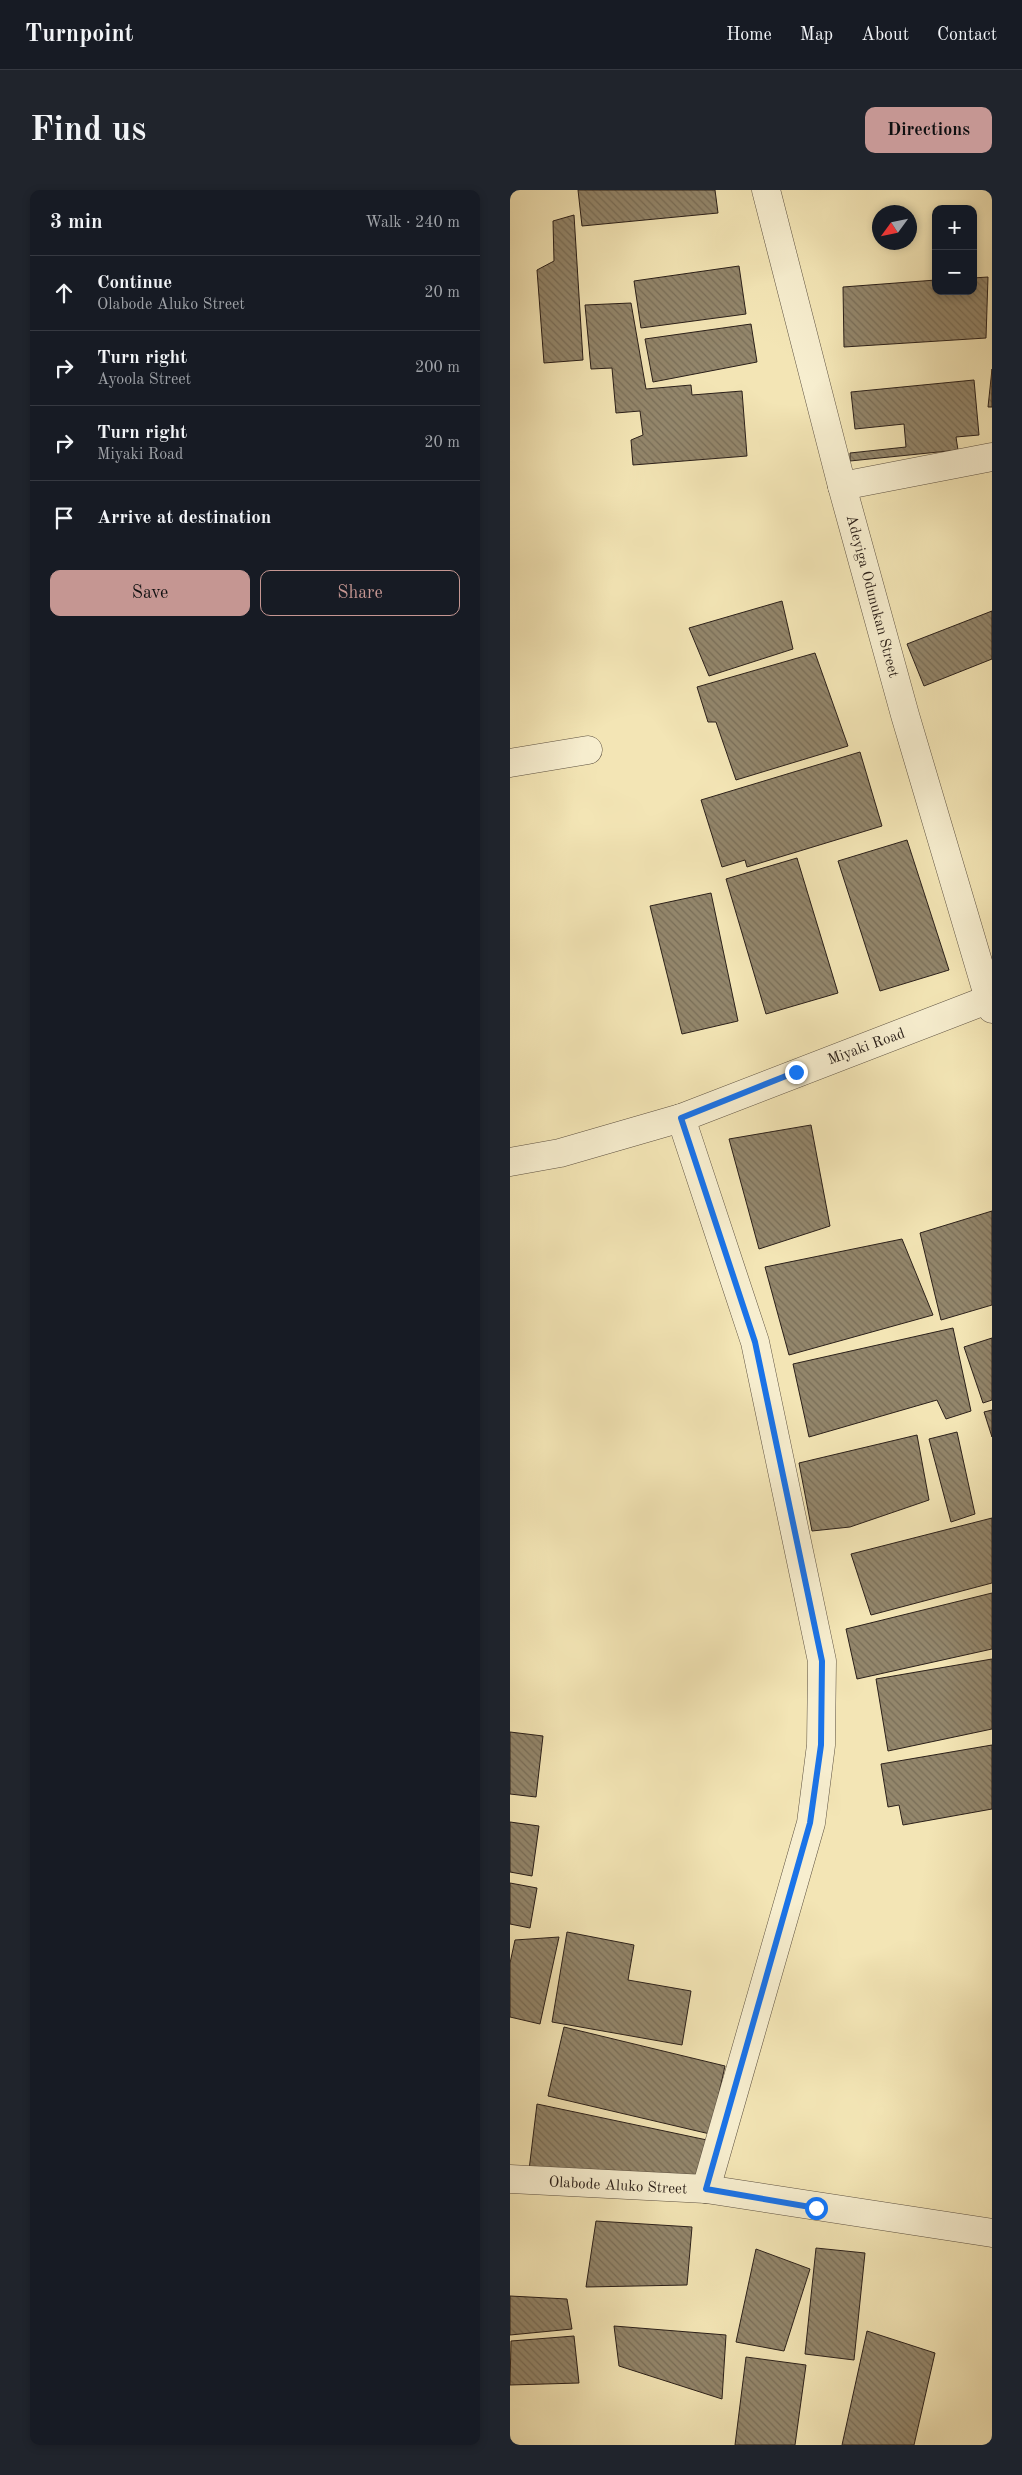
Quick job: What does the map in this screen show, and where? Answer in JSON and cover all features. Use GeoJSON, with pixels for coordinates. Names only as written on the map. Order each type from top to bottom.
{"type":"FeatureCollection","features":[{"type":"Feature","properties":{"kind":"street","name":"Adeyiga Odunukan Street"},"geometry":{"type":"LineString","coordinates":[[766,190],[842,486],[991,1003]]}},
{"type":"Feature","properties":{"kind":"street"},"geometry":{"type":"LineString","coordinates":[[842,486],[992,457]]}},
{"type":"Feature","properties":{"kind":"street"},"geometry":{"type":"LineString","coordinates":[[510,763],[588,750]]}},
{"type":"Feature","properties":{"kind":"street","name":"Miyaki Road"},"geometry":{"type":"LineString","coordinates":[[510,1162],[560,1153],[681,1118],[991,1003]]}},
{"type":"Feature","properties":{"kind":"street"},"geometry":{"type":"LineString","coordinates":[[681,1118],[755,1342],[822,1661],[821,1745],[810,1823],[706,2189]]}},
{"type":"Feature","properties":{"kind":"street","name":"Olabode Aluko Street"},"geometry":{"type":"LineString","coordinates":[[510,2179],[706,2189],[992,2233]]}},
{"type":"Feature","properties":{"kind":"building"},"geometry":{"type":"Polygon","coordinates":[[[578,190],[715,190],[718,213],[582,226],[578,190]]]}},
{"type":"Feature","properties":{"kind":"building"},"geometry":{"type":"Polygon","coordinates":[[[574,215],[583,360],[544,363],[537,270],[554,261],[553,221],[574,215]]]}},
{"type":"Feature","properties":{"kind":"building"},"geometry":{"type":"Polygon","coordinates":[[[739,266],[746,314],[641,328],[634,281],[739,266]]]}},
{"type":"Feature","properties":{"kind":"building"},"geometry":{"type":"Polygon","coordinates":[[[988,277],[986,338],[844,347],[843,287],[932,280],[932,295],[977,295],[977,278],[988,277]]]}},
{"type":"Feature","properties":{"kind":"building"},"geometry":{"type":"Polygon","coordinates":[[[631,303],[646,389],[691,385],[692,395],[742,391],[747,456],[633,465],[631,440],[643,435],[640,411],[616,413],[612,368],[591,369],[585,305],[631,303]]]}},
{"type":"Feature","properties":{"kind":"building"},"geometry":{"type":"Polygon","coordinates":[[[751,324],[757,362],[653,382],[645,339],[751,324]]]}},
{"type":"Feature","properties":{"kind":"building"},"geometry":{"type":"Polygon","coordinates":[[[992,369],[992,407],[988,407],[992,369]]]}},
{"type":"Feature","properties":{"kind":"building"},"geometry":{"type":"Polygon","coordinates":[[[974,380],[979,435],[956,437],[958,450],[850,461],[850,453],[906,447],[904,424],[855,429],[851,392],[974,380]]]}},
{"type":"Feature","properties":{"kind":"building"},"geometry":{"type":"Polygon","coordinates":[[[782,601],[793,649],[709,676],[689,628],[782,601]]]}},
{"type":"Feature","properties":{"kind":"building"},"geometry":{"type":"Polygon","coordinates":[[[992,611],[992,659],[924,686],[907,644],[992,611]]]}},
{"type":"Feature","properties":{"kind":"building"},"geometry":{"type":"Polygon","coordinates":[[[815,653],[848,746],[736,780],[716,722],[708,722],[697,687],[815,653]]]}},
{"type":"Feature","properties":{"kind":"building"},"geometry":{"type":"Polygon","coordinates":[[[860,752],[882,826],[747,867],[745,860],[722,867],[701,800],[860,752]]]}},
{"type":"Feature","properties":{"kind":"building"},"geometry":{"type":"Polygon","coordinates":[[[907,840],[949,970],[880,991],[838,861],[907,840]]]}},
{"type":"Feature","properties":{"kind":"building"},"geometry":{"type":"Polygon","coordinates":[[[797,858],[838,993],[766,1014],[726,879],[797,858]]]}},
{"type":"Feature","properties":{"kind":"building"},"geometry":{"type":"Polygon","coordinates":[[[711,893],[738,1021],[682,1034],[650,906],[711,893]]]}},
{"type":"Feature","properties":{"kind":"building"},"geometry":{"type":"Polygon","coordinates":[[[811,1125],[830,1226],[759,1249],[729,1139],[811,1125]]]}},
{"type":"Feature","properties":{"kind":"building"},"geometry":{"type":"Polygon","coordinates":[[[992,1211],[992,1305],[941,1320],[920,1233],[992,1211]]]}},
{"type":"Feature","properties":{"kind":"building"},"geometry":{"type":"Polygon","coordinates":[[[902,1239],[933,1315],[789,1355],[765,1267],[902,1239]]]}},
{"type":"Feature","properties":{"kind":"building"},"geometry":{"type":"Polygon","coordinates":[[[953,1328],[971,1411],[946,1419],[937,1400],[809,1437],[793,1364],[953,1328]]]}},
{"type":"Feature","properties":{"kind":"building"},"geometry":{"type":"Polygon","coordinates":[[[992,1338],[992,1400],[983,1403],[964,1347],[992,1338]]]}},
{"type":"Feature","properties":{"kind":"building"},"geometry":{"type":"Polygon","coordinates":[[[992,1410],[992,1437],[984,1412],[992,1410]]]}},
{"type":"Feature","properties":{"kind":"building"},"geometry":{"type":"Polygon","coordinates":[[[957,1432],[975,1514],[951,1522],[929,1439],[957,1432]]]}},
{"type":"Feature","properties":{"kind":"building"},"geometry":{"type":"Polygon","coordinates":[[[917,1435],[929,1500],[850,1527],[812,1531],[799,1463],[917,1435]]]}},
{"type":"Feature","properties":{"kind":"building"},"geometry":{"type":"Polygon","coordinates":[[[992,1518],[992,1583],[871,1615],[851,1554],[992,1518]]]}},
{"type":"Feature","properties":{"kind":"building"},"geometry":{"type":"Polygon","coordinates":[[[992,1593],[992,1649],[857,1679],[846,1629],[992,1593]]]}},
{"type":"Feature","properties":{"kind":"building"},"geometry":{"type":"Polygon","coordinates":[[[992,1659],[992,1729],[888,1751],[876,1679],[992,1659]]]}},
{"type":"Feature","properties":{"kind":"building"},"geometry":{"type":"Polygon","coordinates":[[[510,1732],[543,1736],[536,1797],[510,1794],[510,1732]]]}},
{"type":"Feature","properties":{"kind":"building"},"geometry":{"type":"Polygon","coordinates":[[[992,1745],[992,1809],[903,1825],[899,1805],[888,1807],[881,1764],[992,1745]]]}},
{"type":"Feature","properties":{"kind":"building"},"geometry":{"type":"Polygon","coordinates":[[[510,1822],[539,1826],[532,1876],[510,1872],[510,1822]]]}},
{"type":"Feature","properties":{"kind":"building"},"geometry":{"type":"Polygon","coordinates":[[[510,1883],[537,1888],[530,1928],[510,1924],[510,1883]]]}},
{"type":"Feature","properties":{"kind":"building"},"geometry":{"type":"Polygon","coordinates":[[[567,1932],[634,1945],[628,1980],[691,1991],[682,2045],[552,2022],[567,1932]]]}},
{"type":"Feature","properties":{"kind":"building"},"geometry":{"type":"Polygon","coordinates":[[[559,1937],[540,2024],[510,2017],[510,1963],[515,1940],[559,1937]]]}},
{"type":"Feature","properties":{"kind":"building"},"geometry":{"type":"Polygon","coordinates":[[[564,2027],[725,2066],[710,2134],[548,2096],[564,2027]]]}},
{"type":"Feature","properties":{"kind":"building"},"geometry":{"type":"Polygon","coordinates":[[[537,2104],[707,2140],[697,2180],[529,2170],[537,2104]]]}},
{"type":"Feature","properties":{"kind":"building"},"geometry":{"type":"Polygon","coordinates":[[[596,2221],[692,2227],[687,2285],[586,2287],[596,2221]]]}},
{"type":"Feature","properties":{"kind":"building"},"geometry":{"type":"Polygon","coordinates":[[[816,2248],[865,2253],[854,2360],[805,2354],[816,2248]]]}},
{"type":"Feature","properties":{"kind":"building"},"geometry":{"type":"Polygon","coordinates":[[[756,2249],[810,2269],[784,2351],[736,2342],[756,2249]]]}},
{"type":"Feature","properties":{"kind":"building"},"geometry":{"type":"Polygon","coordinates":[[[510,2296],[567,2299],[572,2329],[510,2335],[510,2296]]]}},
{"type":"Feature","properties":{"kind":"building"},"geometry":{"type":"Polygon","coordinates":[[[614,2326],[726,2335],[722,2399],[619,2366],[614,2326]]]}},
{"type":"Feature","properties":{"kind":"building"},"geometry":{"type":"Polygon","coordinates":[[[867,2331],[935,2353],[914,2445],[842,2445],[867,2331]]]}},
{"type":"Feature","properties":{"kind":"building"},"geometry":{"type":"Polygon","coordinates":[[[574,2336],[579,2383],[510,2385],[511,2341],[574,2336]]]}},
{"type":"Feature","properties":{"kind":"building"},"geometry":{"type":"Polygon","coordinates":[[[746,2357],[806,2365],[795,2445],[735,2445],[746,2357]]]}},
{"type":"Feature","properties":{"kind":"route"},"geometry":{"type":"LineString","coordinates":[[796,1072],[681,1118],[755,1342],[802,1574],[822,1661],[821,1745],[810,1823],[706,2189],[816,2208]]}}]}
